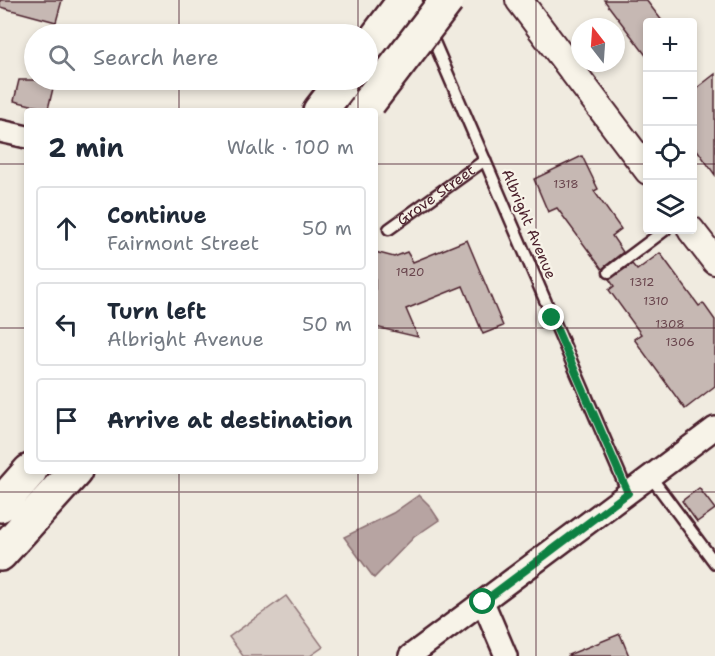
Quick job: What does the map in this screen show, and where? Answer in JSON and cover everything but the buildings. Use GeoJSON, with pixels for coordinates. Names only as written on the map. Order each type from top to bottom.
{"type":"FeatureCollection","features":[{"type":"Feature","properties":{"kind":"highway"},"geometry":{"type":"LineString","coordinates":[[378,36],[405,0]]}},
{"type":"Feature","properties":{"kind":"highway"},"geometry":{"type":"LineString","coordinates":[[378,89],[447,0]]}},
{"type":"Feature","properties":{"kind":"highway"},"geometry":{"type":"LineString","coordinates":[[322,108],[336,90]]}},
{"type":"Feature","properties":{"kind":"highway"},"geometry":{"type":"LineString","coordinates":[[365,106],[377,90]]}},
{"type":"Feature","properties":{"kind":"highway"},"geometry":{"type":"LineString","coordinates":[[0,505],[27,474]]}},
{"type":"Feature","properties":{"kind":"highway"},"geometry":{"type":"LineString","coordinates":[[0,554],[72,474]]}},
{"type":"Feature","properties":{"kind":"street"},"geometry":{"type":"LineString","coordinates":[[519,0],[643,164]]}},
{"type":"Feature","properties":{"kind":"street"},"geometry":{"type":"LineString","coordinates":[[0,131],[24,137]]}},
{"type":"Feature","properties":{"kind":"street"},"geometry":{"type":"LineString","coordinates":[[694,234],[715,261]]}},
{"type":"Feature","properties":{"kind":"street"},"geometry":{"type":"LineString","coordinates":[[410,656],[715,428]]}},
{"type":"Feature","properties":{"kind":"street"},"geometry":{"type":"LineString","coordinates":[[483,602],[506,656]]}},
{"type":"Feature","properties":{"kind":"lane","name":"Albright Avenue"},"geometry":{"type":"LineString","coordinates":[[416,0],[628,493]]}},
{"type":"Feature","properties":{"kind":"lane","name":"Grove Street"},"geometry":{"type":"LineString","coordinates":[[389,229],[485,159]]}},
{"type":"Feature","properties":{"kind":"lane"},"geometry":{"type":"LineString","coordinates":[[609,272],[660,234]]}},
{"type":"Feature","properties":{"kind":"lane"},"geometry":{"type":"LineString","coordinates":[[650,476],[715,563]]}},
{"type":"Feature","properties":{"kind":"shaded area"},"geometry":{"type":"Polygon","coordinates":[[[419,495],[439,520],[414,537],[374,578],[344,537],[393,513],[419,495]]]}},
{"type":"Feature","properties":{"kind":"shaded area"},"geometry":{"type":"Polygon","coordinates":[[[286,596],[323,647],[310,656],[243,656],[229,637],[286,596]]]}},
{"type":"Feature","properties":{"kind":"route"},"geometry":{"type":"LineString","coordinates":[[483,602],[628,493],[552,318]]}}]}
